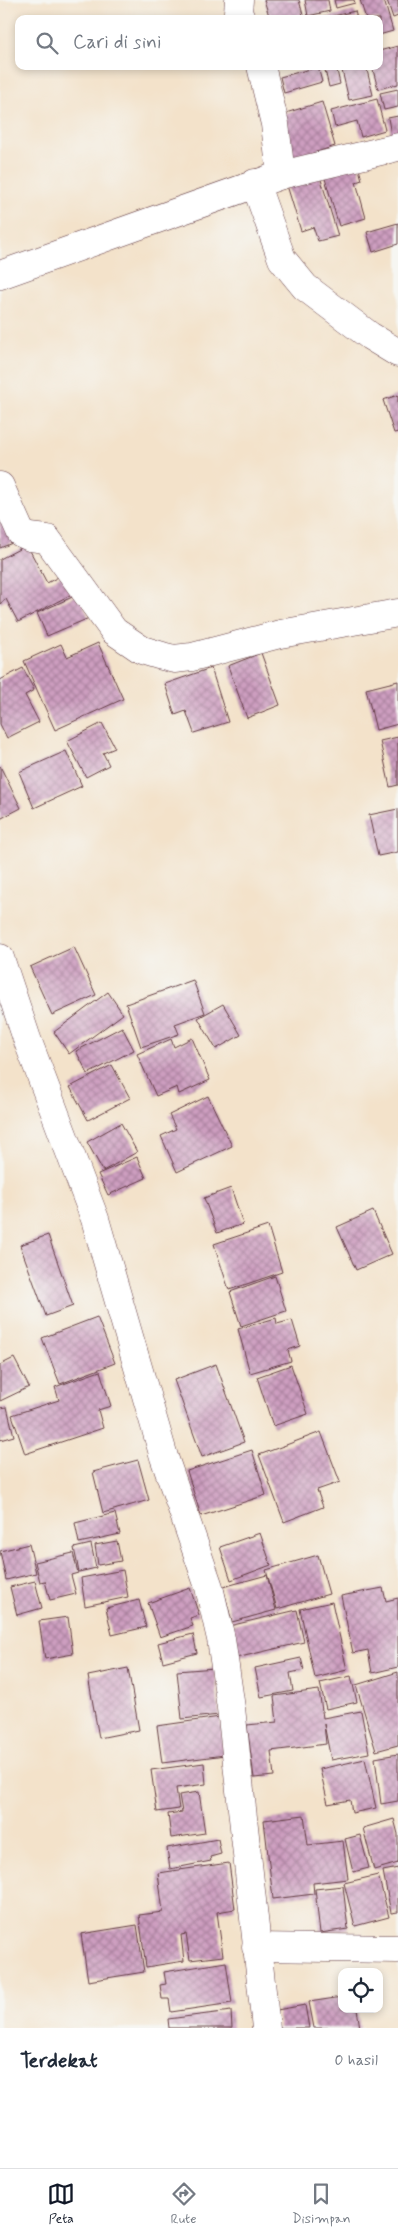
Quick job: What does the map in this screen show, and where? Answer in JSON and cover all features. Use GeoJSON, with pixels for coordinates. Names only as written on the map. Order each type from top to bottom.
{"type":"FeatureCollection","features":[{"type":"Feature","properties":{"kind":"street"},"geometry":{"type":"LineString","coordinates":[[239,0],[239,15]]}},
{"type":"Feature","properties":{"kind":"street"},"geometry":{"type":"LineString","coordinates":[[262,70],[275,124],[281,175]]}},
{"type":"Feature","properties":{"kind":"street"},"geometry":{"type":"LineString","coordinates":[[0,275],[255,183],[398,147]]}},
{"type":"Feature","properties":{"kind":"street"},"geometry":{"type":"LineString","coordinates":[[255,183],[282,259],[305,287],[370,336],[398,353]]}},
{"type":"Feature","properties":{"kind":"street"},"geometry":{"type":"LineString","coordinates":[[0,486],[21,533],[30,537],[47,539],[114,631],[142,650],[174,658],[192,657],[280,634],[398,613]]}},
{"type":"Feature","properties":{"kind":"street"},"geometry":{"type":"LineString","coordinates":[[0,958],[27,1039],[95,1219],[164,1457],[209,1587],[220,1639],[231,1708],[266,2028]]}},
{"type":"Feature","properties":{"kind":"street"},"geometry":{"type":"LineString","coordinates":[[256,1947],[398,1949]]}},
{"type":"Feature","properties":{"kind":"building"},"geometry":{"type":"Polygon","coordinates":[[[264,0],[299,0],[303,15],[269,15],[264,0]]]}},
{"type":"Feature","properties":{"kind":"building"},"geometry":{"type":"Polygon","coordinates":[[[305,0],[328,0],[330,11],[308,15],[305,0]]]}},
{"type":"Feature","properties":{"kind":"building"},"geometry":{"type":"Polygon","coordinates":[[[334,0],[354,0],[355,3],[336,8],[334,0]]]}},
{"type":"Feature","properties":{"kind":"building"},"geometry":{"type":"Polygon","coordinates":[[[360,0],[384,0],[393,31],[383,34],[383,15],[365,15],[360,0]]]}},
{"type":"Feature","properties":{"kind":"building"},"geometry":{"type":"Polygon","coordinates":[[[387,0],[398,0],[398,16],[393,18],[387,0]]]}},
{"type":"Feature","properties":{"kind":"building"},"geometry":{"type":"Polygon","coordinates":[[[355,11],[356,15],[338,15],[355,11]]]}},
{"type":"Feature","properties":{"kind":"building"},"geometry":{"type":"Polygon","coordinates":[[[398,46],[398,84],[378,89],[373,70],[383,70],[383,50],[398,46]]]}},
{"type":"Feature","properties":{"kind":"building"},"geometry":{"type":"Polygon","coordinates":[[[307,70],[319,70],[322,82],[284,93],[280,77],[307,70]]]}},
{"type":"Feature","properties":{"kind":"building"},"geometry":{"type":"Polygon","coordinates":[[[325,70],[337,70],[340,84],[329,87],[325,70]]]}},
{"type":"Feature","properties":{"kind":"building"},"geometry":{"type":"Polygon","coordinates":[[[342,70],[367,70],[373,95],[349,100],[342,70]]]}},
{"type":"Feature","properties":{"kind":"building"},"geometry":{"type":"Polygon","coordinates":[[[398,89],[398,107],[384,110],[380,93],[398,89]]]}},
{"type":"Feature","properties":{"kind":"building"},"geometry":{"type":"Polygon","coordinates":[[[377,99],[385,130],[361,137],[357,121],[335,127],[331,111],[377,99]]]}},
{"type":"Feature","properties":{"kind":"building"},"geometry":{"type":"Polygon","coordinates":[[[322,102],[335,146],[292,160],[279,115],[322,102]]]}},
{"type":"Feature","properties":{"kind":"building"},"geometry":{"type":"Polygon","coordinates":[[[398,116],[398,133],[391,135],[388,118],[398,116]]]}},
{"type":"Feature","properties":{"kind":"building"},"geometry":{"type":"Polygon","coordinates":[[[358,165],[362,180],[356,182],[366,218],[339,226],[324,175],[358,165]]]}},
{"type":"Feature","properties":{"kind":"building"},"geometry":{"type":"Polygon","coordinates":[[[319,173],[338,236],[318,241],[313,227],[301,231],[286,182],[319,173]]]}},
{"type":"Feature","properties":{"kind":"building"},"geometry":{"type":"Polygon","coordinates":[[[398,223],[398,244],[373,252],[367,232],[398,223]]]}},
{"type":"Feature","properties":{"kind":"building"},"geometry":{"type":"Polygon","coordinates":[[[398,395],[398,432],[394,433],[383,400],[398,395]]]}},
{"type":"Feature","properties":{"kind":"building"},"geometry":{"type":"Polygon","coordinates":[[[0,519],[17,541],[0,548],[0,519]]]}},
{"type":"Feature","properties":{"kind":"building"},"geometry":{"type":"Polygon","coordinates":[[[27,545],[47,583],[64,574],[74,593],[18,622],[6,599],[0,604],[0,559],[27,545]]]}},
{"type":"Feature","properties":{"kind":"building"},"geometry":{"type":"Polygon","coordinates":[[[79,594],[89,618],[47,636],[37,613],[79,594]]]}},
{"type":"Feature","properties":{"kind":"building"},"geometry":{"type":"Polygon","coordinates":[[[98,643],[123,699],[55,730],[24,661],[61,644],[67,657],[98,643]]]}},
{"type":"Feature","properties":{"kind":"building"},"geometry":{"type":"Polygon","coordinates":[[[261,653],[280,705],[247,718],[228,666],[261,653]]]}},
{"type":"Feature","properties":{"kind":"building"},"geometry":{"type":"Polygon","coordinates":[[[23,668],[34,690],[25,695],[39,722],[7,738],[0,724],[0,680],[23,668]]]}},
{"type":"Feature","properties":{"kind":"building"},"geometry":{"type":"Polygon","coordinates":[[[211,668],[228,722],[194,733],[186,711],[175,715],[165,684],[211,668]]]}},
{"type":"Feature","properties":{"kind":"building"},"geometry":{"type":"Polygon","coordinates":[[[398,681],[398,724],[376,730],[366,689],[398,681]]]}},
{"type":"Feature","properties":{"kind":"building"},"geometry":{"type":"Polygon","coordinates":[[[102,723],[115,748],[103,753],[109,765],[86,777],[67,741],[102,723]]]}},
{"type":"Feature","properties":{"kind":"building"},"geometry":{"type":"Polygon","coordinates":[[[398,737],[398,785],[390,787],[380,741],[398,737]]]}},
{"type":"Feature","properties":{"kind":"building"},"geometry":{"type":"Polygon","coordinates":[[[66,751],[82,786],[34,808],[19,772],[66,751]]]}},
{"type":"Feature","properties":{"kind":"building"},"geometry":{"type":"Polygon","coordinates":[[[0,766],[21,808],[0,819],[0,766]]]}},
{"type":"Feature","properties":{"kind":"building"},"geometry":{"type":"Polygon","coordinates":[[[398,809],[398,852],[378,856],[369,815],[398,809]]]}},
{"type":"Feature","properties":{"kind":"building"},"geometry":{"type":"Polygon","coordinates":[[[74,947],[96,995],[52,1015],[30,967],[74,947]]]}},
{"type":"Feature","properties":{"kind":"building"},"geometry":{"type":"Polygon","coordinates":[[[193,980],[205,1013],[175,1024],[179,1034],[141,1047],[126,1004],[193,980]]]}},
{"type":"Feature","properties":{"kind":"building"},"geometry":{"type":"Polygon","coordinates":[[[108,992],[123,1014],[69,1054],[54,1032],[108,992]]]}},
{"type":"Feature","properties":{"kind":"building"},"geometry":{"type":"Polygon","coordinates":[[[223,1004],[241,1035],[216,1049],[198,1018],[223,1004]]]}},
{"type":"Feature","properties":{"kind":"building"},"geometry":{"type":"Polygon","coordinates":[[[122,1027],[134,1050],[88,1074],[76,1051],[122,1027]]]}},
{"type":"Feature","properties":{"kind":"building"},"geometry":{"type":"Polygon","coordinates":[[[192,1038],[210,1080],[179,1094],[177,1087],[156,1096],[137,1054],[171,1039],[174,1047],[192,1038]]]}},
{"type":"Feature","properties":{"kind":"building"},"geometry":{"type":"Polygon","coordinates":[[[112,1065],[130,1098],[88,1120],[70,1087],[112,1065]]]}},
{"type":"Feature","properties":{"kind":"building"},"geometry":{"type":"Polygon","coordinates":[[[208,1096],[232,1146],[177,1172],[161,1136],[176,1129],[169,1115],[208,1096]]]}},
{"type":"Feature","properties":{"kind":"building"},"geometry":{"type":"Polygon","coordinates":[[[121,1123],[137,1152],[103,1171],[87,1142],[121,1123]]]}},
{"type":"Feature","properties":{"kind":"building"},"geometry":{"type":"Polygon","coordinates":[[[137,1157],[146,1178],[108,1195],[98,1174],[137,1157]]]}},
{"type":"Feature","properties":{"kind":"building"},"geometry":{"type":"Polygon","coordinates":[[[231,1188],[243,1224],[217,1233],[204,1198],[231,1188]]]}},
{"type":"Feature","properties":{"kind":"building"},"geometry":{"type":"Polygon","coordinates":[[[373,1211],[392,1254],[356,1270],[337,1227],[373,1211]]]}},
{"type":"Feature","properties":{"kind":"building"},"geometry":{"type":"Polygon","coordinates":[[[268,1226],[282,1272],[229,1290],[214,1244],[268,1226]]]}},
{"type":"Feature","properties":{"kind":"building"},"geometry":{"type":"Polygon","coordinates":[[[48,1235],[73,1306],[46,1316],[20,1245],[48,1235]]]}},
{"type":"Feature","properties":{"kind":"building"},"geometry":{"type":"Polygon","coordinates":[[[275,1276],[286,1311],[241,1326],[230,1292],[275,1276]]]}},
{"type":"Feature","properties":{"kind":"building"},"geometry":{"type":"Polygon","coordinates":[[[97,1317],[115,1363],[60,1384],[42,1338],[97,1317]]]}},
{"type":"Feature","properties":{"kind":"building"},"geometry":{"type":"Polygon","coordinates":[[[276,1318],[277,1324],[292,1320],[300,1346],[288,1350],[291,1361],[250,1373],[238,1329],[276,1318]]]}},
{"type":"Feature","properties":{"kind":"building"},"geometry":{"type":"Polygon","coordinates":[[[14,1358],[29,1387],[0,1401],[0,1365],[14,1358]]]}},
{"type":"Feature","properties":{"kind":"building"},"geometry":{"type":"Polygon","coordinates":[[[216,1364],[244,1442],[202,1457],[174,1380],[216,1364]]]}},
{"type":"Feature","properties":{"kind":"building"},"geometry":{"type":"Polygon","coordinates":[[[291,1365],[308,1414],[273,1426],[257,1377],[291,1365]]]}},
{"type":"Feature","properties":{"kind":"building"},"geometry":{"type":"Polygon","coordinates":[[[100,1371],[111,1406],[98,1410],[103,1428],[25,1454],[12,1415],[59,1400],[55,1387],[100,1371]]]}},
{"type":"Feature","properties":{"kind":"building"},"geometry":{"type":"Polygon","coordinates":[[[7,1407],[14,1436],[0,1440],[0,1408],[7,1407]]]}},
{"type":"Feature","properties":{"kind":"building"},"geometry":{"type":"Polygon","coordinates":[[[321,1432],[340,1482],[317,1490],[323,1507],[284,1522],[259,1455],[321,1432]]]}},
{"type":"Feature","properties":{"kind":"building"},"geometry":{"type":"Polygon","coordinates":[[[252,1450],[266,1495],[201,1516],[187,1471],[252,1450]]]}},
{"type":"Feature","properties":{"kind":"building"},"geometry":{"type":"Polygon","coordinates":[[[138,1460],[149,1500],[103,1513],[93,1472],[138,1460]]]}},
{"type":"Feature","properties":{"kind":"building"},"geometry":{"type":"Polygon","coordinates":[[[115,1513],[120,1534],[79,1543],[75,1523],[115,1513]]]}},
{"type":"Feature","properties":{"kind":"building"},"geometry":{"type":"Polygon","coordinates":[[[260,1533],[271,1565],[231,1580],[220,1547],[260,1533]]]}},
{"type":"Feature","properties":{"kind":"building"},"geometry":{"type":"Polygon","coordinates":[[[117,1541],[121,1561],[98,1565],[95,1545],[117,1541]]]}},
{"type":"Feature","properties":{"kind":"building"},"geometry":{"type":"Polygon","coordinates":[[[29,1544],[36,1573],[6,1580],[0,1551],[29,1544]]]}},
{"type":"Feature","properties":{"kind":"building"},"geometry":{"type":"Polygon","coordinates":[[[91,1544],[96,1568],[79,1572],[74,1548],[91,1544]]]}},
{"type":"Feature","properties":{"kind":"building"},"geometry":{"type":"Polygon","coordinates":[[[73,1553],[78,1573],[71,1575],[76,1594],[50,1600],[45,1581],[40,1582],[35,1562],[73,1553]]]}},
{"type":"Feature","properties":{"kind":"building"},"geometry":{"type":"Polygon","coordinates":[[[318,1555],[329,1594],[277,1609],[266,1570],[318,1555]]]}},
{"type":"Feature","properties":{"kind":"building"},"geometry":{"type":"Polygon","coordinates":[[[123,1570],[128,1597],[85,1606],[81,1578],[123,1570]]]}},
{"type":"Feature","properties":{"kind":"building"},"geometry":{"type":"Polygon","coordinates":[[[267,1575],[276,1610],[232,1622],[223,1587],[267,1575]]]}},
{"type":"Feature","properties":{"kind":"building"},"geometry":{"type":"Polygon","coordinates":[[[35,1581],[42,1608],[17,1615],[10,1587],[35,1581]]]}},
{"type":"Feature","properties":{"kind":"building"},"geometry":{"type":"Polygon","coordinates":[[[190,1588],[199,1615],[190,1618],[193,1626],[160,1637],[148,1603],[190,1588]]]}},
{"type":"Feature","properties":{"kind":"building"},"geometry":{"type":"Polygon","coordinates":[[[383,1588],[386,1601],[398,1598],[398,1667],[372,1673],[368,1650],[353,1653],[341,1596],[383,1588]]]}},
{"type":"Feature","properties":{"kind":"building"},"geometry":{"type":"Polygon","coordinates":[[[139,1600],[146,1627],[112,1635],[106,1608],[139,1600]]]}},
{"type":"Feature","properties":{"kind":"building"},"geometry":{"type":"Polygon","coordinates":[[[332,1602],[347,1670],[315,1678],[300,1609],[332,1602]]]}},
{"type":"Feature","properties":{"kind":"building"},"geometry":{"type":"Polygon","coordinates":[[[297,1610],[304,1642],[236,1658],[229,1626],[297,1610]]]}},
{"type":"Feature","properties":{"kind":"building"},"geometry":{"type":"Polygon","coordinates":[[[68,1617],[73,1654],[45,1659],[39,1621],[68,1617]]]}},
{"type":"Feature","properties":{"kind":"building"},"geometry":{"type":"Polygon","coordinates":[[[193,1634],[197,1653],[163,1662],[158,1643],[193,1634]]]}},
{"type":"Feature","properties":{"kind":"building"},"geometry":{"type":"Polygon","coordinates":[[[301,1658],[304,1670],[290,1673],[293,1691],[261,1697],[255,1668],[301,1658]]]}},
{"type":"Feature","properties":{"kind":"building"},"geometry":{"type":"Polygon","coordinates":[[[128,1668],[139,1730],[99,1738],[88,1676],[128,1668]]]}},
{"type":"Feature","properties":{"kind":"building"},"geometry":{"type":"Polygon","coordinates":[[[215,1668],[219,1715],[182,1719],[177,1671],[215,1668]]]}},
{"type":"Feature","properties":{"kind":"building"},"geometry":{"type":"Polygon","coordinates":[[[398,1672],[398,1745],[376,1751],[356,1685],[398,1672]]]}},
{"type":"Feature","properties":{"kind":"building"},"geometry":{"type":"Polygon","coordinates":[[[351,1676],[357,1702],[326,1709],[320,1683],[351,1676]]]}},
{"type":"Feature","properties":{"kind":"building"},"geometry":{"type":"Polygon","coordinates":[[[319,1690],[323,1718],[361,1711],[369,1753],[331,1760],[324,1724],[326,1744],[271,1751],[274,1776],[254,1778],[247,1725],[277,1722],[274,1696],[319,1690]]]}},
{"type":"Feature","properties":{"kind":"building"},"geometry":{"type":"Polygon","coordinates":[[[220,1717],[225,1755],[162,1763],[157,1726],[220,1717]]]}},
{"type":"Feature","properties":{"kind":"building"},"geometry":{"type":"Polygon","coordinates":[[[398,1754],[398,1801],[381,1804],[375,1758],[398,1754]]]}},
{"type":"Feature","properties":{"kind":"building"},"geometry":{"type":"Polygon","coordinates":[[[365,1759],[376,1808],[352,1813],[350,1800],[328,1804],[320,1769],[365,1759]]]}},
{"type":"Feature","properties":{"kind":"building"},"geometry":{"type":"Polygon","coordinates":[[[204,1763],[206,1784],[176,1788],[179,1809],[157,1812],[151,1770],[204,1763]]]}},
{"type":"Feature","properties":{"kind":"building"},"geometry":{"type":"Polygon","coordinates":[[[199,1792],[205,1833],[171,1838],[168,1814],[182,1812],[179,1795],[199,1792]]]}},
{"type":"Feature","properties":{"kind":"building"},"geometry":{"type":"Polygon","coordinates":[[[304,1815],[308,1845],[343,1841],[348,1879],[313,1883],[314,1894],[273,1899],[264,1820],[304,1815]]]}},
{"type":"Feature","properties":{"kind":"building"},"geometry":{"type":"Polygon","coordinates":[[[394,1819],[398,1834],[398,1863],[374,1870],[363,1828],[394,1819]]]}},
{"type":"Feature","properties":{"kind":"building"},"geometry":{"type":"Polygon","coordinates":[[[360,1835],[369,1868],[353,1872],[345,1839],[360,1835]]]}},
{"type":"Feature","properties":{"kind":"building"},"geometry":{"type":"Polygon","coordinates":[[[218,1839],[221,1854],[210,1857],[211,1861],[170,1869],[167,1848],[218,1839]]]}},
{"type":"Feature","properties":{"kind":"building"},"geometry":{"type":"Polygon","coordinates":[[[229,1863],[235,1909],[217,1912],[223,1956],[190,1960],[186,1934],[181,1935],[184,1961],[146,1967],[139,1915],[163,1912],[158,1873],[229,1863]]]}},
{"type":"Feature","properties":{"kind":"building"},"geometry":{"type":"Polygon","coordinates":[[[398,1868],[398,1912],[391,1913],[383,1871],[398,1868]]]}},
{"type":"Feature","properties":{"kind":"building"},"geometry":{"type":"Polygon","coordinates":[[[378,1875],[389,1917],[355,1926],[344,1883],[378,1875]]]}},
{"type":"Feature","properties":{"kind":"building"},"geometry":{"type":"Polygon","coordinates":[[[343,1886],[348,1929],[320,1933],[315,1889],[343,1886]]]}},
{"type":"Feature","properties":{"kind":"building"},"geometry":{"type":"Polygon","coordinates":[[[137,1925],[144,1972],[88,1981],[81,1934],[137,1925]]]}},
{"type":"Feature","properties":{"kind":"building"},"geometry":{"type":"Polygon","coordinates":[[[226,1962],[232,2003],[171,2012],[169,1999],[162,1999],[160,1985],[166,1984],[164,1972],[226,1962]]]}},
{"type":"Feature","properties":{"kind":"building"},"geometry":{"type":"Polygon","coordinates":[[[338,1998],[338,2013],[358,2013],[360,2028],[314,2028],[309,2002],[338,1998]]]}},
{"type":"Feature","properties":{"kind":"building"},"geometry":{"type":"Polygon","coordinates":[[[305,2005],[309,2028],[280,2028],[277,2010],[305,2005]]]}},
{"type":"Feature","properties":{"kind":"building"},"geometry":{"type":"Polygon","coordinates":[[[231,2011],[232,2028],[169,2028],[168,2019],[231,2011]]]}}]}
